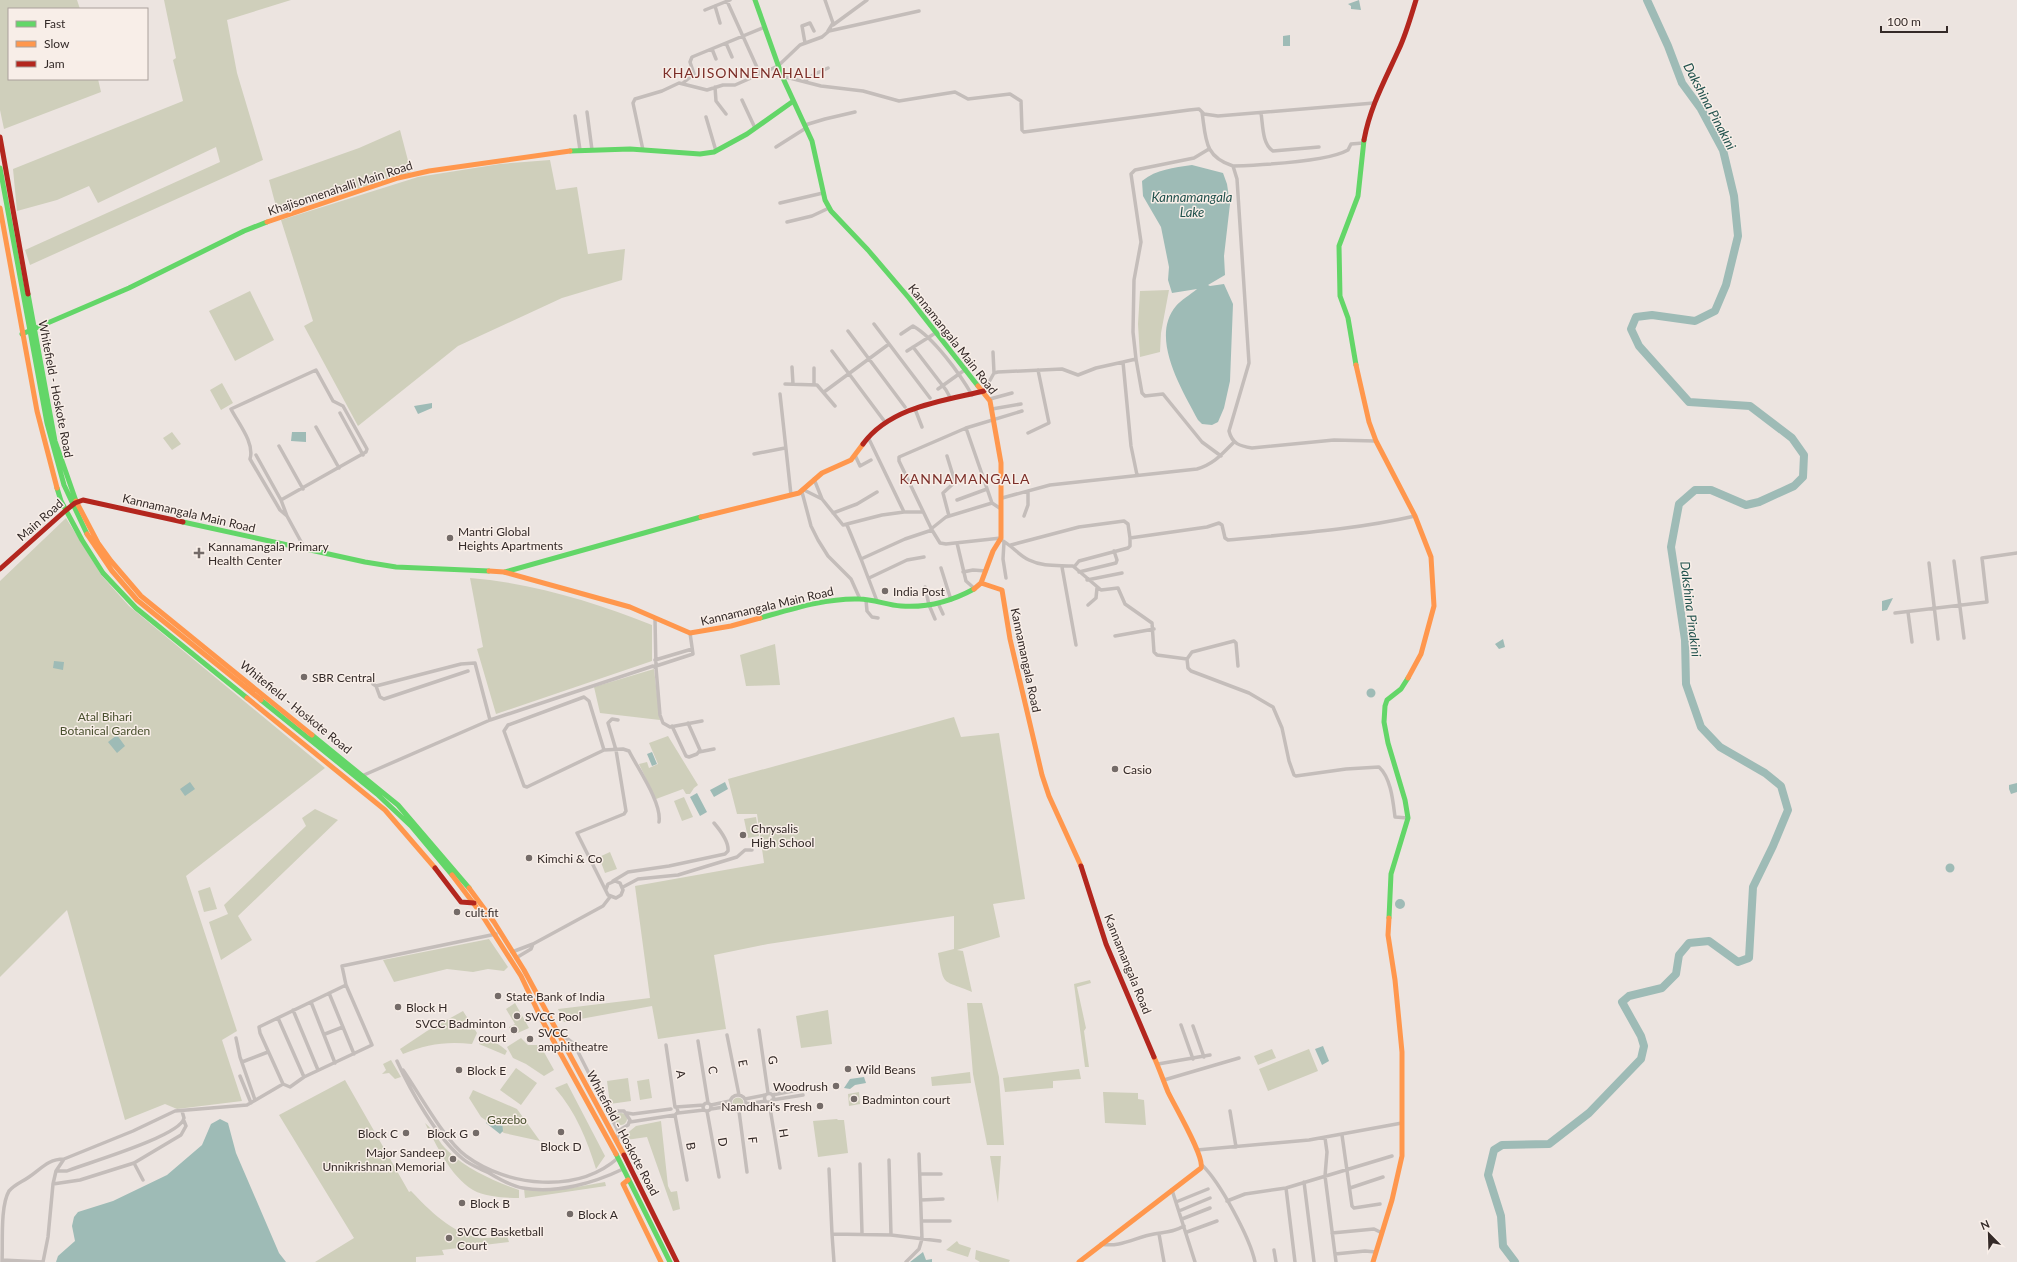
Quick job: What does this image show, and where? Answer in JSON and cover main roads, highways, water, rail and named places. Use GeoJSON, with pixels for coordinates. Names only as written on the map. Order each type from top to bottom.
{"type":"FeatureCollection","features":[{"type":"Feature","properties":{"kind":"water"},"geometry":{"type":"Polygon","coordinates":[[[1359,0],[1361,10],[1351,9],[1351,6],[1348,4],[1359,0]]]}},
{"type":"Feature","properties":{"kind":"water"},"geometry":{"type":"Polygon","coordinates":[[[1290,35],[1290,46],[1283,46],[1283,36],[1290,35]]]}},
{"type":"Feature","properties":{"kind":"water","name":"Kannamangala Lake"},"geometry":{"type":"Polygon","coordinates":[[[1192,165],[1223,173],[1227,184],[1230,204],[1224,256],[1225,275],[1208,285],[1224,284],[1233,304],[1230,381],[1224,408],[1218,422],[1212,425],[1202,424],[1198,420],[1177,380],[1167,348],[1166,333],[1169,319],[1176,306],[1197,289],[1172,293],[1168,280],[1169,267],[1161,227],[1143,196],[1142,181],[1148,177],[1166,170],[1192,165]]]}},
{"type":"Feature","properties":{"kind":"water"},"geometry":{"type":"Polygon","coordinates":[[[432,403],[432,408],[418,414],[414,406],[432,403]]]}},
{"type":"Feature","properties":{"kind":"water"},"geometry":{"type":"Polygon","coordinates":[[[292,432],[306,432],[306,442],[291,441],[292,432]]]}},
{"type":"Feature","properties":{"kind":"water"},"geometry":{"type":"Polygon","coordinates":[[[1893,598],[1887,610],[1882,611],[1882,601],[1893,598]]]}},
{"type":"Feature","properties":{"kind":"water"},"geometry":{"type":"Polygon","coordinates":[[[1503,639],[1505,647],[1499,649],[1495,644],[1503,639]]]}},
{"type":"Feature","properties":{"kind":"water"},"geometry":{"type":"Polygon","coordinates":[[[54,661],[64,662],[63,670],[53,668],[54,661]]]}},
{"type":"Feature","properties":{"kind":"water"},"geometry":{"type":"Polygon","coordinates":[[[1371,688],[1376,693],[1371,698],[1366,693],[1371,688]]]}},
{"type":"Feature","properties":{"kind":"water"},"geometry":{"type":"Polygon","coordinates":[[[117,735],[125,746],[117,753],[108,742],[117,735]]]}},
{"type":"Feature","properties":{"kind":"water"},"geometry":{"type":"Polygon","coordinates":[[[652,752],[657,764],[652,766],[647,754],[652,752]]]}},
{"type":"Feature","properties":{"kind":"water"},"geometry":{"type":"Polygon","coordinates":[[[190,782],[195,789],[185,796],[180,789],[190,782]]]}},
{"type":"Feature","properties":{"kind":"water"},"geometry":{"type":"Polygon","coordinates":[[[725,782],[728,789],[714,797],[710,790],[725,782]]]}},
{"type":"Feature","properties":{"kind":"water"},"geometry":{"type":"Polygon","coordinates":[[[2017,783],[2017,792],[2011,794],[2009,785],[2017,783]]]}},
{"type":"Feature","properties":{"kind":"water"},"geometry":{"type":"Polygon","coordinates":[[[697,793],[707,812],[700,816],[690,797],[697,793]]]}},
{"type":"Feature","properties":{"kind":"water"},"geometry":{"type":"Polygon","coordinates":[[[1948,864],[1952,864],[1954,868],[1952,872],[1948,872],[1946,870],[1946,866],[1948,864]]]}},
{"type":"Feature","properties":{"kind":"water"},"geometry":{"type":"Polygon","coordinates":[[[1400,899],[1405,904],[1400,909],[1395,904],[1400,899]]]}},
{"type":"Feature","properties":{"kind":"water"},"geometry":{"type":"Polygon","coordinates":[[[1323,1046],[1329,1061],[1322,1065],[1315,1049],[1323,1046]]]}},
{"type":"Feature","properties":{"kind":"water"},"geometry":{"type":"Polygon","coordinates":[[[864,1077],[866,1083],[855,1085],[850,1089],[844,1088],[850,1079],[864,1077]]]}},
{"type":"Feature","properties":{"kind":"water"},"geometry":{"type":"Polygon","coordinates":[[[220,1119],[228,1123],[236,1153],[279,1253],[286,1262],[56,1262],[58,1256],[75,1241],[72,1226],[74,1217],[78,1212],[113,1201],[167,1175],[202,1145],[211,1124],[220,1119]]]}},
{"type":"Feature","properties":{"kind":"water"},"geometry":{"type":"Polygon","coordinates":[[[489,1119],[497,1119],[502,1123],[503,1131],[500,1134],[486,1123],[489,1119]]]}},
{"type":"Feature","properties":{"kind":"water"},"geometry":{"type":"Polygon","coordinates":[[[923,1252],[926,1260],[932,1259],[932,1262],[910,1262],[923,1252]]]}},
{"type":"Feature","properties":{"kind":"waterway","name":"Dakshina Pinakini"},"geometry":{"type":"LineString","coordinates":[[1515,1262],[1503,1246],[1501,1216],[1488,1175],[1494,1150],[1502,1145],[1549,1144],[1589,1113],[1641,1059],[1644,1046],[1641,1036],[1622,1002],[1629,996],[1662,988],[1676,974],[1679,955],[1689,943],[1709,941],[1738,962],[1749,958],[1753,887],[1773,846],[1788,810],[1781,786],[1765,773],[1720,747],[1701,727],[1686,684],[1685,640],[1671,547],[1679,504],[1695,490],[1711,490],[1746,505],[1759,502],[1794,486],[1803,477],[1804,455],[1792,438],[1750,406],[1689,402],[1639,346],[1631,329],[1636,317],[1652,315],[1695,321],[1715,311],[1726,285],[1738,236],[1734,196],[1723,150],[1701,109],[1682,83],[1668,46],[1647,0]]}},
{"type":"Feature","properties":{"kind":"place","name":"Mantri Global Heights Apartments"},"geometry":{"type":"Point","coordinates":[450,538]}},
{"type":"Feature","properties":{"kind":"place","name":"Kannamangala Primary Health Center"},"geometry":{"type":"Point","coordinates":[199,553]}},
{"type":"Feature","properties":{"kind":"place","name":"India Post"},"geometry":{"type":"Point","coordinates":[885,591]}},
{"type":"Feature","properties":{"kind":"place","name":"SBR Central"},"geometry":{"type":"Point","coordinates":[304,677]}},
{"type":"Feature","properties":{"kind":"place","name":"Casio"},"geometry":{"type":"Point","coordinates":[1115,769]}},
{"type":"Feature","properties":{"kind":"place","name":"Chrysalis High School"},"geometry":{"type":"Point","coordinates":[743,835]}},
{"type":"Feature","properties":{"kind":"place","name":"Kimchi & Co"},"geometry":{"type":"Point","coordinates":[529,858]}},
{"type":"Feature","properties":{"kind":"place","name":"cult.fit"},"geometry":{"type":"Point","coordinates":[457,912]}},
{"type":"Feature","properties":{"kind":"place","name":"State Bank of India"},"geometry":{"type":"Point","coordinates":[498,996]}},
{"type":"Feature","properties":{"kind":"place","name":"Block H"},"geometry":{"type":"Point","coordinates":[398,1007]}},
{"type":"Feature","properties":{"kind":"place","name":"SVCC Pool"},"geometry":{"type":"Point","coordinates":[517,1016]}},
{"type":"Feature","properties":{"kind":"place","name":"SVCC Badminton court"},"geometry":{"type":"Point","coordinates":[514,1030]}},
{"type":"Feature","properties":{"kind":"place","name":"SVCC amphitheatre"},"geometry":{"type":"Point","coordinates":[530,1039]}},
{"type":"Feature","properties":{"kind":"place","name":"Wild Beans"},"geometry":{"type":"Point","coordinates":[848,1069]}},
{"type":"Feature","properties":{"kind":"place","name":"Block E"},"geometry":{"type":"Point","coordinates":[459,1070]}},
{"type":"Feature","properties":{"kind":"place","name":"Woodrush"},"geometry":{"type":"Point","coordinates":[836,1086]}},
{"type":"Feature","properties":{"kind":"place","name":"Badminton court"},"geometry":{"type":"Point","coordinates":[854,1099]}},
{"type":"Feature","properties":{"kind":"place","name":"Namdhari's Fresh"},"geometry":{"type":"Point","coordinates":[820,1106]}},
{"type":"Feature","properties":{"kind":"place","name":"Block D"},"geometry":{"type":"Point","coordinates":[561,1132]}},
{"type":"Feature","properties":{"kind":"place","name":"Block C"},"geometry":{"type":"Point","coordinates":[406,1133]}},
{"type":"Feature","properties":{"kind":"place","name":"Block G"},"geometry":{"type":"Point","coordinates":[476,1133]}},
{"type":"Feature","properties":{"kind":"place","name":"Major Sandeep Unnikrishnan Memorial"},"geometry":{"type":"Point","coordinates":[453,1159]}},
{"type":"Feature","properties":{"kind":"place","name":"Block B"},"geometry":{"type":"Point","coordinates":[462,1203]}},
{"type":"Feature","properties":{"kind":"place","name":"Block A"},"geometry":{"type":"Point","coordinates":[570,1214]}},
{"type":"Feature","properties":{"kind":"place","name":"SVCC Basketball Court"},"geometry":{"type":"Point","coordinates":[449,1238]}},
{"type":"Feature","properties":{"kind":"district","name":"KHAJISONNENAHALLI"},"geometry":{"type":"Point","coordinates":[744,72]}},
{"type":"Feature","properties":{"kind":"district","name":"KANNAMANGALA"},"geometry":{"type":"Point","coordinates":[965,478]}},
{"type":"Feature","properties":{"kind":"park label","name":"Atal Bihari Botanical Garden"},"geometry":{"type":"Point","coordinates":[105,723]}},
{"type":"Feature","properties":{"kind":"park label","name":"Gazebo"},"geometry":{"type":"Point","coordinates":[507,1119]}}]}
